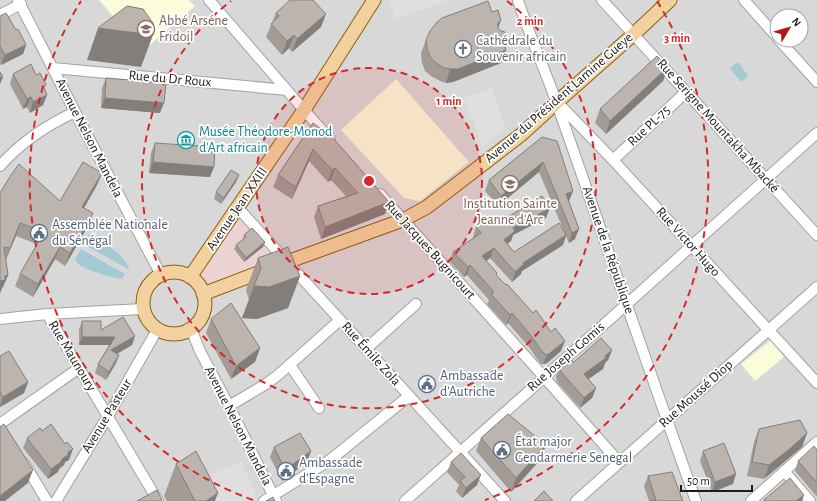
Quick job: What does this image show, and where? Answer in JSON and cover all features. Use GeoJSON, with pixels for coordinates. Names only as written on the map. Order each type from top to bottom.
{"type":"FeatureCollection","features":[{"type":"Feature","properties":{"kind":"main road","name":"Avenue Jean XXIII"},"geometry":{"type":"LineString","coordinates":[[190,277],[304,110],[374,0]]}},
{"type":"Feature","properties":{"kind":"main road","name":"Avenue du Président Lamine Gueye"},"geometry":{"type":"LineString","coordinates":[[203,294],[403,220],[427,207],[522,134],[670,0]]}},
{"type":"Feature","properties":{"kind":"main road"},"geometry":{"type":"LineString","coordinates":[[178,272],[190,277],[198,284],[203,294],[205,302],[202,317],[197,324],[186,332],[175,335],[158,330],[148,321],[143,309],[144,294],[146,289],[152,281],[166,273],[178,272]]}},
{"type":"Feature","properties":{"kind":"street"},"geometry":{"type":"LineString","coordinates":[[209,0],[335,144]]}},
{"type":"Feature","properties":{"kind":"street","name":"Avenue de la République"},"geometry":{"type":"LineString","coordinates":[[518,0],[557,102],[626,304],[696,501]]}},
{"type":"Feature","properties":{"kind":"street","name":"Rue Serigne Mountakha Mbacké"},"geometry":{"type":"LineString","coordinates":[[602,0],[817,235]]}},
{"type":"Feature","properties":{"kind":"street"},"geometry":{"type":"LineString","coordinates":[[744,0],[769,28]]}},
{"type":"Feature","properties":{"kind":"street"},"geometry":{"type":"LineString","coordinates":[[0,15],[20,2]]}},
{"type":"Feature","properties":{"kind":"street","name":"Avenue Nelson Mandela"},"geometry":{"type":"LineString","coordinates":[[20,2],[75,112],[161,275]]}},
{"type":"Feature","properties":{"kind":"street"},"geometry":{"type":"LineString","coordinates":[[787,48],[817,82]]}},
{"type":"Feature","properties":{"kind":"street","name":"Rue du Dr Roux"},"geometry":{"type":"LineString","coordinates":[[53,68],[287,90]]}},
{"type":"Feature","properties":{"kind":"street","name":"Rue PL-75"},"geometry":{"type":"LineString","coordinates":[[613,160],[686,92]]}},
{"type":"Feature","properties":{"kind":"street","name":"Rue Victor Hugo"},"geometry":{"type":"LineString","coordinates":[[557,102],[613,160],[817,383]]}},
{"type":"Feature","properties":{"kind":"street"},"geometry":{"type":"LineString","coordinates":[[0,166],[25,142],[53,123],[75,112]]}},
{"type":"Feature","properties":{"kind":"street","name":"Rue Joseph Gomis"},"geometry":{"type":"LineString","coordinates":[[405,501],[817,133]]}},
{"type":"Feature","properties":{"kind":"street","name":"Rue Jacques Bugnicourt"},"geometry":{"type":"LineString","coordinates":[[372,185],[620,462]]}},
{"type":"Feature","properties":{"kind":"street","name":"Rue Émile Zola"},"geometry":{"type":"LineString","coordinates":[[238,208],[505,501]]}},
{"type":"Feature","properties":{"kind":"street","name":"Rue Moussé Diop"},"geometry":{"type":"LineString","coordinates":[[576,501],[817,287]]}},
{"type":"Feature","properties":{"kind":"street"},"geometry":{"type":"LineString","coordinates":[[366,349],[416,304]]}},
{"type":"Feature","properties":{"kind":"street"},"geometry":{"type":"LineString","coordinates":[[0,319],[47,314],[143,309]]}},
{"type":"Feature","properties":{"kind":"street","name":"Rue Maunoury"},"geometry":{"type":"LineString","coordinates":[[47,314],[158,501]]}},
{"type":"Feature","properties":{"kind":"street"},"geometry":{"type":"LineString","coordinates":[[229,406],[266,384],[290,365],[340,320]]}},
{"type":"Feature","properties":{"kind":"street","name":"Avenue Nelson Mandela"},"geometry":{"type":"LineString","coordinates":[[191,329],[200,351],[275,498]]}},
{"type":"Feature","properties":{"kind":"street","name":"Avenue Pasteur"},"geometry":{"type":"LineString","coordinates":[[56,501],[158,330]]}},
{"type":"Feature","properties":{"kind":"street"},"geometry":{"type":"LineString","coordinates":[[290,365],[319,408]]}},
{"type":"Feature","properties":{"kind":"street"},"geometry":{"type":"LineString","coordinates":[[1,425],[79,368]]}},
{"type":"Feature","properties":{"kind":"street"},"geometry":{"type":"LineString","coordinates":[[264,501],[275,498],[331,459],[409,396]]}},
{"type":"Feature","properties":{"kind":"street"},"geometry":{"type":"LineString","coordinates":[[751,501],[817,442]]}},
{"type":"Feature","properties":{"kind":"street"},"geometry":{"type":"LineString","coordinates":[[20,456],[47,501]]}},
{"type":"Feature","properties":{"kind":"street"},"geometry":{"type":"LineString","coordinates":[[784,471],[810,501]]}},
{"type":"Feature","properties":{"kind":"shaded area"},"geometry":{"type":"Polygon","coordinates":[[[0,0],[817,0],[817,501],[0,501],[0,0]]]}},
{"type":"Feature","properties":{"kind":"shaded area","name":"Abbé Arséne Fridoil"},"geometry":{"type":"Polygon","coordinates":[[[99,0],[189,0],[195,6],[143,51],[99,0]]]}},
{"type":"Feature","properties":{"kind":"shaded area"},"geometry":{"type":"Polygon","coordinates":[[[390,0],[447,0],[395,20],[390,0]]]}},
{"type":"Feature","properties":{"kind":"shaded area"},"geometry":{"type":"Polygon","coordinates":[[[396,79],[469,162],[420,201],[404,198],[341,130],[396,79]]]}},
{"type":"Feature","properties":{"kind":"shaded area"},"geometry":{"type":"Polygon","coordinates":[[[492,88],[505,128],[483,147],[464,98],[492,88]]]}},
{"type":"Feature","properties":{"kind":"shaded area"},"geometry":{"type":"Polygon","coordinates":[[[239,214],[281,260],[206,287],[203,281],[196,274],[239,214]]]}},
{"type":"Feature","properties":{"kind":"shaded area"},"geometry":{"type":"Polygon","coordinates":[[[771,340],[784,357],[755,381],[741,364],[771,340]]]}},
{"type":"Feature","properties":{"kind":"shaded area"},"geometry":{"type":"Polygon","coordinates":[[[241,462],[257,497],[249,501],[202,501],[194,482],[241,462]]]}},
{"type":"Feature","properties":{"kind":"water"},"geometry":{"type":"Polygon","coordinates":[[[738,62],[748,76],[741,82],[730,68],[738,62]]]}},
{"type":"Feature","properties":{"kind":"water"},"geometry":{"type":"Polygon","coordinates":[[[89,234],[95,235],[118,253],[129,266],[128,269],[83,244],[89,234]]]}},
{"type":"Feature","properties":{"kind":"water"},"geometry":{"type":"Polygon","coordinates":[[[81,249],[125,274],[122,279],[107,276],[79,265],[75,259],[81,249]]]}},
{"type":"Feature","properties":{"kind":"building"},"geometry":{"type":"Polygon","coordinates":[[[290,0],[313,0],[326,14],[297,39],[294,35],[287,41],[271,24],[279,16],[276,13],[290,0]]]}},
{"type":"Feature","properties":{"kind":"building","name":"Cathédrale du Souvenir africain"},"geometry":{"type":"Polygon","coordinates":[[[488,1],[492,12],[498,10],[501,20],[498,23],[498,28],[505,32],[508,40],[503,42],[506,50],[458,69],[444,68],[436,63],[430,57],[426,40],[430,31],[437,22],[442,18],[488,1]]]}},
{"type":"Feature","properties":{"kind":"building"},"geometry":{"type":"Polygon","coordinates":[[[127,6],[143,9],[153,23],[153,35],[98,28],[127,6]]]}},
{"type":"Feature","properties":{"kind":"building"},"geometry":{"type":"Polygon","coordinates":[[[6,13],[16,30],[18,29],[26,45],[5,55],[0,46],[0,16],[6,13]]]}},
{"type":"Feature","properties":{"kind":"building"},"geometry":{"type":"Polygon","coordinates":[[[657,56],[668,67],[610,121],[600,109],[657,56]]]}},
{"type":"Feature","properties":{"kind":"building"},"geometry":{"type":"Polygon","coordinates":[[[31,64],[36,75],[40,73],[46,85],[44,87],[47,95],[33,102],[31,97],[27,99],[13,74],[31,64]]]}},
{"type":"Feature","properties":{"kind":"building"},"geometry":{"type":"Polygon","coordinates":[[[106,78],[166,83],[164,103],[105,98],[106,78]]]}},
{"type":"Feature","properties":{"kind":"building"},"geometry":{"type":"Polygon","coordinates":[[[313,123],[333,138],[389,202],[325,227],[318,206],[358,193],[335,168],[332,170],[313,149],[296,187],[278,175],[313,123]]]}},
{"type":"Feature","properties":{"kind":"building"},"geometry":{"type":"Polygon","coordinates":[[[542,137],[557,141],[573,191],[566,194],[579,229],[572,233],[543,162],[501,196],[489,180],[542,137]]]}},
{"type":"Feature","properties":{"kind":"building"},"geometry":{"type":"Polygon","coordinates":[[[155,143],[215,147],[214,167],[153,162],[155,143]]]}},
{"type":"Feature","properties":{"kind":"building","name":"Assemblée Nationale du Sénégal"},"geometry":{"type":"Polygon","coordinates":[[[83,162],[102,173],[82,207],[93,213],[70,253],[60,247],[38,284],[20,274],[44,232],[20,223],[10,248],[4,247],[8,275],[5,276],[5,280],[0,281],[0,193],[11,175],[19,164],[60,201],[83,162]]]}},
{"type":"Feature","properties":{"kind":"building"},"geometry":{"type":"Polygon","coordinates":[[[231,170],[239,175],[224,198],[216,192],[231,170]]]}},
{"type":"Feature","properties":{"kind":"building"},"geometry":{"type":"Polygon","coordinates":[[[542,196],[550,208],[513,228],[515,231],[504,240],[514,252],[559,223],[566,235],[523,263],[524,264],[515,272],[494,248],[482,256],[497,273],[496,275],[506,285],[507,284],[533,313],[536,310],[551,332],[555,328],[565,341],[547,355],[541,350],[512,313],[510,315],[491,294],[494,292],[470,265],[468,267],[453,252],[481,233],[476,227],[486,219],[492,226],[505,215],[506,218],[542,196]]]}},
{"type":"Feature","properties":{"kind":"building"},"geometry":{"type":"Polygon","coordinates":[[[252,228],[265,242],[246,258],[236,245],[246,237],[244,235],[252,228]]]}},
{"type":"Feature","properties":{"kind":"building"},"geometry":{"type":"Polygon","coordinates":[[[288,247],[300,276],[269,287],[254,286],[261,268],[258,258],[288,247]]]}},
{"type":"Feature","properties":{"kind":"building"},"geometry":{"type":"Polygon","coordinates":[[[231,303],[260,348],[236,366],[211,319],[231,303]]]}},
{"type":"Feature","properties":{"kind":"building"},"geometry":{"type":"Polygon","coordinates":[[[123,317],[135,336],[111,350],[119,355],[109,372],[98,364],[115,337],[82,337],[82,321],[101,321],[101,330],[123,317]]]}},
{"type":"Feature","properties":{"kind":"building"},"geometry":{"type":"Polygon","coordinates":[[[601,338],[612,350],[605,356],[606,358],[584,374],[596,388],[584,398],[561,372],[560,367],[569,359],[574,362],[601,338]]]}},
{"type":"Feature","properties":{"kind":"building"},"geometry":{"type":"Polygon","coordinates":[[[9,351],[28,382],[3,397],[0,392],[0,356],[9,351]]]}},
{"type":"Feature","properties":{"kind":"building"},"geometry":{"type":"Polygon","coordinates":[[[508,414],[546,445],[516,478],[481,438],[508,414]]]}},
{"type":"Feature","properties":{"kind":"building"},"geometry":{"type":"Polygon","coordinates":[[[800,420],[807,433],[791,448],[769,465],[752,462],[759,429],[800,420]]]}},
{"type":"Feature","properties":{"kind":"building"},"geometry":{"type":"Polygon","coordinates":[[[4,424],[33,470],[0,496],[0,427],[4,424]]]}},
{"type":"Feature","properties":{"kind":"building"},"geometry":{"type":"Polygon","coordinates":[[[51,424],[65,444],[67,442],[73,449],[68,452],[68,455],[62,459],[61,462],[51,469],[27,438],[40,428],[42,431],[51,424]]]}},
{"type":"Feature","properties":{"kind":"building"},"geometry":{"type":"Polygon","coordinates":[[[300,433],[311,451],[285,470],[274,447],[300,433]]]}},
{"type":"Feature","properties":{"kind":"building"},"geometry":{"type":"Polygon","coordinates":[[[724,443],[736,474],[715,482],[703,451],[724,443]]]}},
{"type":"Feature","properties":{"kind":"building"},"geometry":{"type":"Polygon","coordinates":[[[814,446],[817,450],[817,483],[798,461],[814,446]]]}},
{"type":"Feature","properties":{"kind":"building"},"geometry":{"type":"Polygon","coordinates":[[[196,451],[218,493],[206,501],[195,501],[176,464],[196,451]]]}},
{"type":"Feature","properties":{"kind":"building"},"geometry":{"type":"Polygon","coordinates":[[[461,453],[481,475],[466,488],[460,481],[465,477],[451,462],[461,453]]]}},
{"type":"Feature","properties":{"kind":"building"},"geometry":{"type":"Polygon","coordinates":[[[672,472],[683,501],[651,501],[656,500],[648,476],[672,472]]]}},
{"type":"Feature","properties":{"kind":"building"},"geometry":{"type":"Polygon","coordinates":[[[790,478],[804,495],[796,501],[764,501],[764,500],[790,478]]]}},
{"type":"Feature","properties":{"kind":"building"},"geometry":{"type":"Polygon","coordinates":[[[157,490],[162,501],[137,501],[157,490]]]}},
{"type":"Feature","properties":{"kind":"building"},"geometry":{"type":"Polygon","coordinates":[[[544,491],[553,501],[534,501],[544,491]]]}},
{"type":"Feature","properties":{"kind":"building"},"geometry":{"type":"Polygon","coordinates":[[[273,497],[275,501],[266,501],[273,497]]]}},
{"type":"Feature","properties":{"kind":"place","name":"Abbé Arséne Fridoil"},"geometry":{"type":"Point","coordinates":[146,29]}},
{"type":"Feature","properties":{"kind":"place","name":"Cathédrale du Souvenir africain"},"geometry":{"type":"Point","coordinates":[463,49]}},
{"type":"Feature","properties":{"kind":"place","name":"Musée Théodore-Monod d'Art africain"},"geometry":{"type":"Point","coordinates":[186,140]}},
{"type":"Feature","properties":{"kind":"place","name":"Institution Sainte Jeanne d'Arc"},"geometry":{"type":"Point","coordinates":[510,184]}},
{"type":"Feature","properties":{"kind":"place","name":"Assemblée Nationale du Sénégal"},"geometry":{"type":"Point","coordinates":[39,233]}},
{"type":"Feature","properties":{"kind":"place","name":"Ambassade d'Autriche"},"geometry":{"type":"Point","coordinates":[427,384]}},
{"type":"Feature","properties":{"kind":"place","name":"État major Gendarmerie Senegal"},"geometry":{"type":"Point","coordinates":[502,450]}},
{"type":"Feature","properties":{"kind":"place","name":"Ambassade d’Espagne"},"geometry":{"type":"Point","coordinates":[286,471]}}]}
